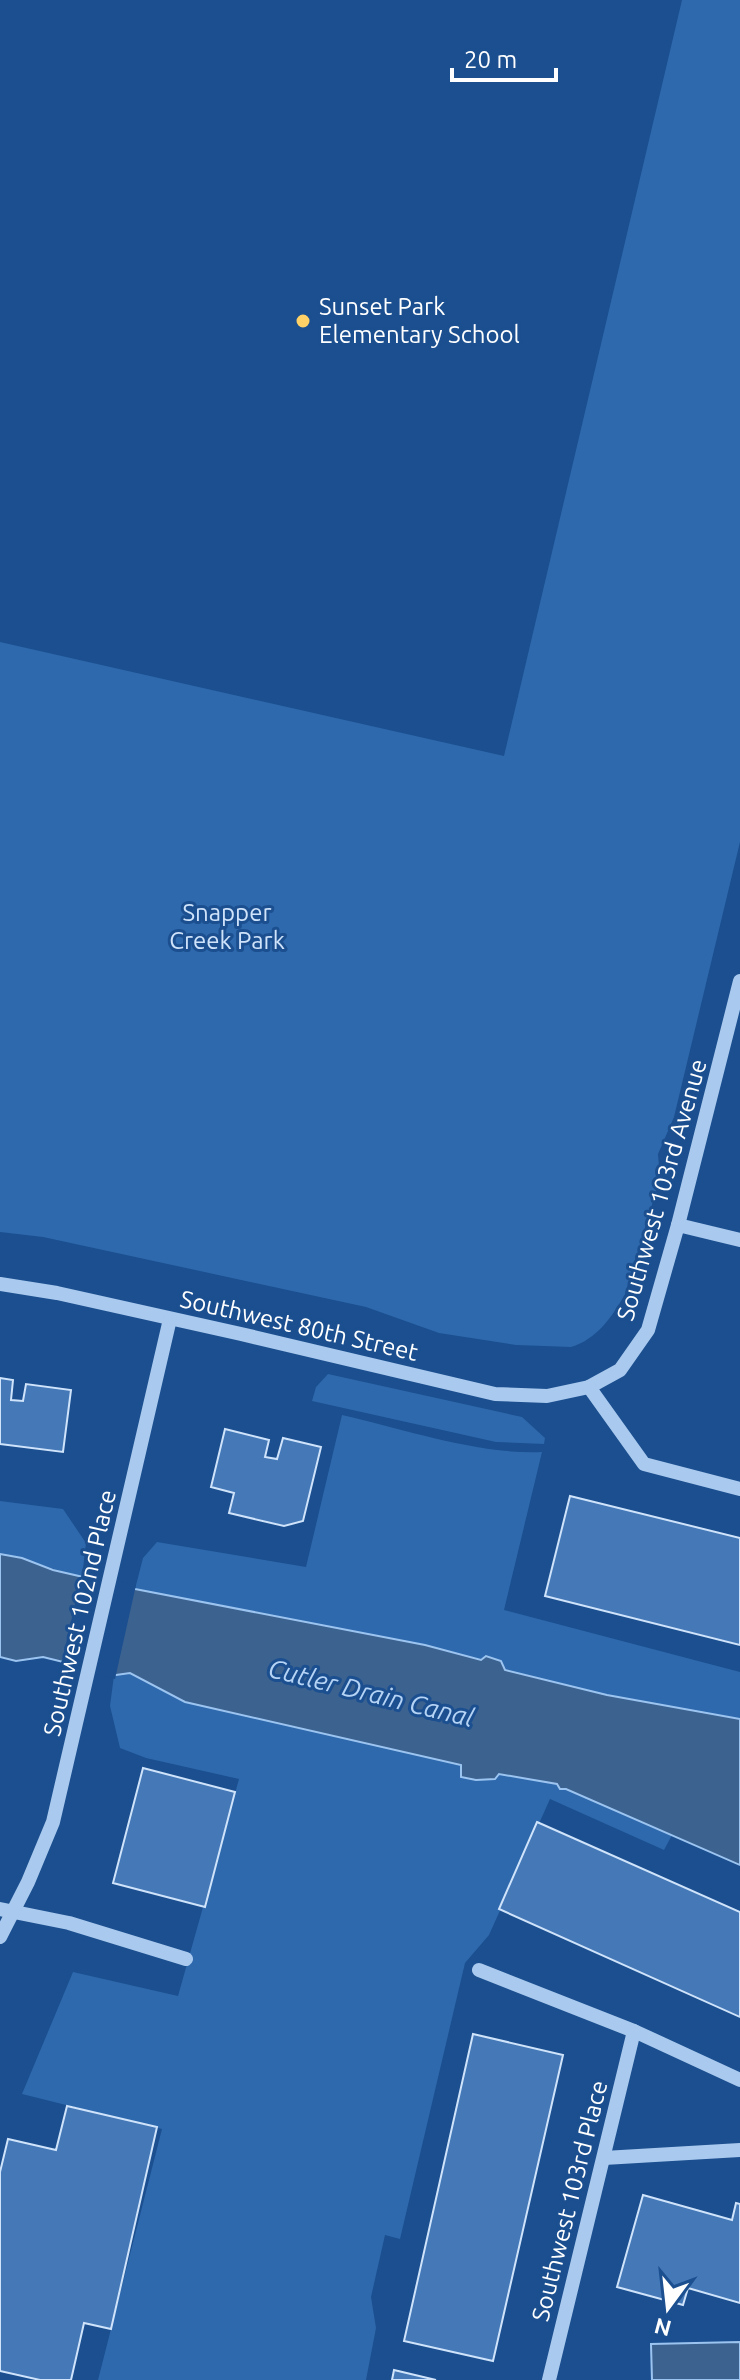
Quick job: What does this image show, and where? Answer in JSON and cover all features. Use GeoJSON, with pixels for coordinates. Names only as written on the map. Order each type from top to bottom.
{"type":"FeatureCollection","features":[{"type":"Feature","properties":{"kind":"street","name":"Southwest 103rd Avenue"},"geometry":{"type":"LineString","coordinates":[[589,1387],[620,1370],[648,1330],[740,981]]}},
{"type":"Feature","properties":{"kind":"street"},"geometry":{"type":"LineString","coordinates":[[678,1225],[740,1240]]}},
{"type":"Feature","properties":{"kind":"street","name":"Southwest 80th Street"},"geometry":{"type":"LineString","coordinates":[[0,1284],[57,1293],[495,1394],[547,1396],[589,1387]]}},
{"type":"Feature","properties":{"kind":"street","name":"Southwest 102nd Place"},"geometry":{"type":"LineString","coordinates":[[0,1937],[7,1910],[53,1822],[170,1319]]}},
{"type":"Feature","properties":{"kind":"street"},"geometry":{"type":"LineString","coordinates":[[589,1387],[644,1464],[740,1489]]}},
{"type":"Feature","properties":{"kind":"street"},"geometry":{"type":"LineString","coordinates":[[7,1910],[75,1925],[186,1959]]}},
{"type":"Feature","properties":{"kind":"street"},"geometry":{"type":"LineString","coordinates":[[479,1970],[634,2031],[740,2080]]}},
{"type":"Feature","properties":{"kind":"street","name":"Southwest 103rd Place"},"geometry":{"type":"LineString","coordinates":[[549,2380],[634,2031]]}},
{"type":"Feature","properties":{"kind":"street"},"geometry":{"type":"LineString","coordinates":[[604,2158],[740,2150]]}},
{"type":"Feature","properties":{"kind":"green space","name":"Snapper Creek Park"},"geometry":{"type":"Polygon","coordinates":[[[682,0],[740,0],[740,842],[674,1117],[658,1154],[660,1178],[625,1294],[603,1326],[580,1344],[571,1347],[516,1345],[439,1333],[366,1307],[43,1237],[0,1232],[0,642],[504,756],[682,0]]]}},
{"type":"Feature","properties":{"kind":"green space"},"geometry":{"type":"Polygon","coordinates":[[[328,1374],[522,1417],[545,1438],[544,1444],[496,1442],[312,1401],[316,1387],[328,1374]]]}},
{"type":"Feature","properties":{"kind":"green space"},"geometry":{"type":"Polygon","coordinates":[[[342,1415],[467,1445],[542,1452],[504,1610],[740,1672],[740,1719],[607,1695],[505,1670],[501,1661],[481,1661],[425,1645],[135,1589],[143,1558],[157,1542],[306,1567],[342,1415]]]}},
{"type":"Feature","properties":{"kind":"green space"},"geometry":{"type":"Polygon","coordinates":[[[0,1501],[63,1509],[86,1543],[82,1577],[0,1554],[0,1501]]]}},
{"type":"Feature","properties":{"kind":"green space"},"geometry":{"type":"Polygon","coordinates":[[[130,1673],[185,1702],[461,1765],[461,1777],[494,1779],[499,1774],[557,1784],[560,1789],[672,1835],[664,1850],[550,1799],[489,1935],[465,1963],[400,2239],[385,2235],[371,2297],[376,2328],[366,2380],[98,2380],[162,2129],[22,2094],[73,1972],[178,1996],[239,1779],[146,1758],[120,1748],[110,1706],[114,1675],[130,1673]]]}},
{"type":"Feature","properties":{"kind":"water","name":"Cutler Drain Canal"},"geometry":{"type":"Polygon","coordinates":[[[0,1554],[135,1589],[425,1645],[481,1660],[486,1656],[501,1661],[505,1670],[607,1695],[740,1719],[740,1865],[560,1789],[557,1784],[499,1774],[495,1779],[461,1777],[461,1765],[185,1702],[130,1673],[116,1675],[43,1657],[16,1661],[0,1657],[0,1554]]]}},
{"type":"Feature","properties":{"kind":"water"},"geometry":{"type":"Polygon","coordinates":[[[740,2342],[740,2380],[652,2380],[651,2344],[740,2342]]]}},
{"type":"Feature","properties":{"kind":"pier"},"geometry":{"type":"Polygon","coordinates":[[[82,1573],[136,1585],[115,1679],[61,1666],[82,1573]]]}},
{"type":"Feature","properties":{"kind":"building"},"geometry":{"type":"Polygon","coordinates":[[[0,1378],[13,1380],[11,1400],[23,1401],[26,1384],[71,1390],[63,1452],[0,1444],[0,1378]]]}},
{"type":"Feature","properties":{"kind":"building"},"geometry":{"type":"Polygon","coordinates":[[[225,1429],[269,1440],[265,1457],[277,1459],[283,1438],[321,1447],[303,1521],[284,1526],[229,1513],[234,1493],[211,1487],[225,1429]]]}},
{"type":"Feature","properties":{"kind":"building"},"geometry":{"type":"Polygon","coordinates":[[[570,1496],[740,1538],[740,1645],[545,1596],[570,1496]]]}},
{"type":"Feature","properties":{"kind":"building"},"geometry":{"type":"Polygon","coordinates":[[[143,1768],[235,1792],[205,1907],[113,1883],[143,1768]]]}},
{"type":"Feature","properties":{"kind":"building"},"geometry":{"type":"Polygon","coordinates":[[[537,1822],[740,1912],[740,2017],[499,1909],[537,1822]]]}},
{"type":"Feature","properties":{"kind":"building"},"geometry":{"type":"Polygon","coordinates":[[[473,2034],[563,2055],[493,2361],[404,2341],[473,2034]]]}},
{"type":"Feature","properties":{"kind":"building"},"geometry":{"type":"Polygon","coordinates":[[[67,2106],[157,2127],[111,2329],[84,2323],[71,2380],[40,2380],[0,2371],[0,2172],[8,2139],[56,2150],[67,2106]]]}},
{"type":"Feature","properties":{"kind":"building"},"geometry":{"type":"Polygon","coordinates":[[[643,2195],[732,2220],[736,2203],[740,2204],[740,2303],[688,2288],[683,2305],[617,2287],[643,2195]]]}},
{"type":"Feature","properties":{"kind":"building"},"geometry":{"type":"Polygon","coordinates":[[[394,2370],[436,2380],[392,2380],[394,2370]]]}},
{"type":"Feature","properties":{"kind":"place","name":"Sunset Park Elementary School"},"geometry":{"type":"Point","coordinates":[303,321]}}]}
